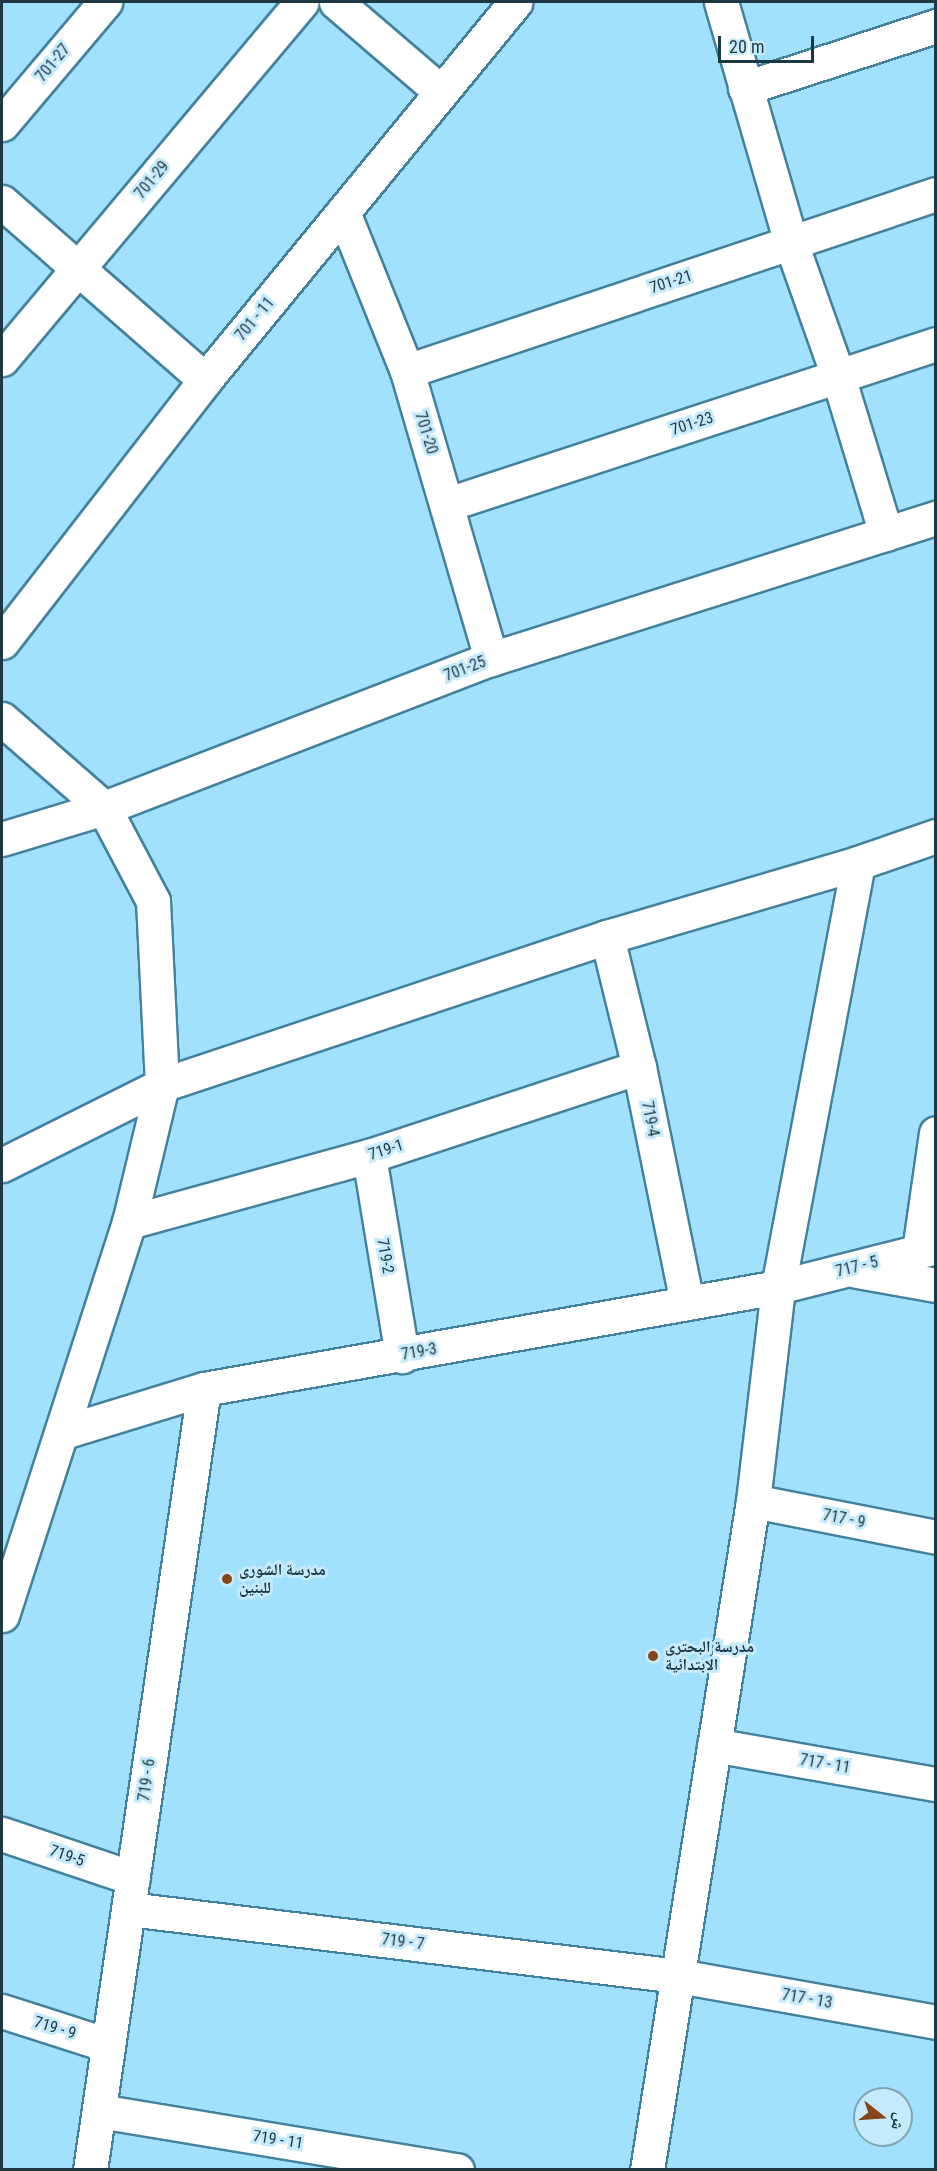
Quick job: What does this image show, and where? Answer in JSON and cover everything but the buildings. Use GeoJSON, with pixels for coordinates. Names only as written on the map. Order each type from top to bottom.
{"type":"FeatureCollection","features":[{"type":"Feature","properties":{"kind":"street","name":"701-27"},"geometry":{"type":"LineString","coordinates":[[2,124],[105,2]]}},
{"type":"Feature","properties":{"kind":"street","name":"701-29"},"geometry":{"type":"LineString","coordinates":[[2,359],[302,2]]}},
{"type":"Feature","properties":{"kind":"street"},"geometry":{"type":"LineString","coordinates":[[336,2],[441,92]]}},
{"type":"Feature","properties":{"kind":"street","name":"701 - 11"},"geometry":{"type":"LineString","coordinates":[[2,642],[205,380],[516,2]]}},
{"type":"Feature","properties":{"kind":"street"},"geometry":{"type":"LineString","coordinates":[[721,2],[790,243],[838,376],[886,534]]}},
{"type":"Feature","properties":{"kind":"street"},"geometry":{"type":"LineString","coordinates":[[745,88],[936,26]]}},
{"type":"Feature","properties":{"kind":"street","name":"701-21"},"geometry":{"type":"LineString","coordinates":[[407,370],[936,194]]}},
{"type":"Feature","properties":{"kind":"street"},"geometry":{"type":"LineString","coordinates":[[2,202],[205,380]]}},
{"type":"Feature","properties":{"kind":"street","name":"701-20"},"geometry":{"type":"LineString","coordinates":[[343,212],[407,370],[448,504],[491,659]]}},
{"type":"Feature","properties":{"kind":"street","name":"701-23"},"geometry":{"type":"LineString","coordinates":[[448,504],[936,344]]}},
{"type":"Feature","properties":{"kind":"street","name":"701-25"},"geometry":{"type":"LineString","coordinates":[[2,838],[104,808],[491,659],[936,518]]}},
{"type":"Feature","properties":{"kind":"street"},"geometry":{"type":"LineString","coordinates":[[2,719],[104,808],[153,901],[162,1085],[129,1222],[64,1432],[2,1615]]}},
{"type":"Feature","properties":{"kind":"street"},"geometry":{"type":"LineString","coordinates":[[2,1166],[162,1085],[608,937],[858,863],[936,836]]}},
{"type":"Feature","properties":{"kind":"street"},"geometry":{"type":"LineString","coordinates":[[647,2169],[753,1502],[778,1287],[858,863]]}},
{"type":"Feature","properties":{"kind":"street","name":"719-4"},"geometry":{"type":"LineString","coordinates":[[608,937],[639,1067],[687,1303]]}},
{"type":"Feature","properties":{"kind":"street","name":"719-1"},"geometry":{"type":"LineString","coordinates":[[129,1222],[369,1156],[639,1067]]}},
{"type":"Feature","properties":{"kind":"street"},"geometry":{"type":"LineString","coordinates":[[927,1249],[936,1133]]}},
{"type":"Feature","properties":{"kind":"street","name":"719-2"},"geometry":{"type":"LineString","coordinates":[[369,1156],[402,1356]]}},
{"type":"Feature","properties":{"kind":"street","name":"717 - 5"},"geometry":{"type":"LineString","coordinates":[[778,1287],[927,1249]]}},
{"type":"Feature","properties":{"kind":"street"},"geometry":{"type":"LineString","coordinates":[[845,1269],[936,1285]]}},
{"type":"Feature","properties":{"kind":"street","name":"719-3"},"geometry":{"type":"LineString","coordinates":[[64,1432],[204,1389],[402,1356],[778,1287]]}},
{"type":"Feature","properties":{"kind":"street","name":"719 - 6"},"geometry":{"type":"LineString","coordinates":[[90,2169],[204,1389]]}},
{"type":"Feature","properties":{"kind":"street","name":"717 - 9"},"geometry":{"type":"LineString","coordinates":[[753,1502],[936,1537]]}},
{"type":"Feature","properties":{"kind":"street","name":"717 - 11"},"geometry":{"type":"LineString","coordinates":[[714,1745],[936,1784]]}},
{"type":"Feature","properties":{"kind":"street","name":"719-5"},"geometry":{"type":"LineString","coordinates":[[2,1834],[131,1894]]}},
{"type":"Feature","properties":{"kind":"street","name":"719 - 7"},"geometry":{"type":"LineString","coordinates":[[131,1894],[678,1976]]}},
{"type":"Feature","properties":{"kind":"street","name":"717 - 13"},"geometry":{"type":"LineString","coordinates":[[678,1976],[936,2022]]}},
{"type":"Feature","properties":{"kind":"street","name":"719 - 9"},"geometry":{"type":"LineString","coordinates":[[2,2012],[108,2045]]}},
{"type":"Feature","properties":{"kind":"street","name":"719 - 11"},"geometry":{"type":"LineString","coordinates":[[99,2111],[457,2169]]}},
{"type":"Feature","properties":{"kind":"place","name":"مدرسة الشورى للبنين"},"geometry":{"type":"Point","coordinates":[227,1579]}},
{"type":"Feature","properties":{"kind":"place","name":"مدرسة البحتري الابتدائية"},"geometry":{"type":"Point","coordinates":[653,1656]}}]}
